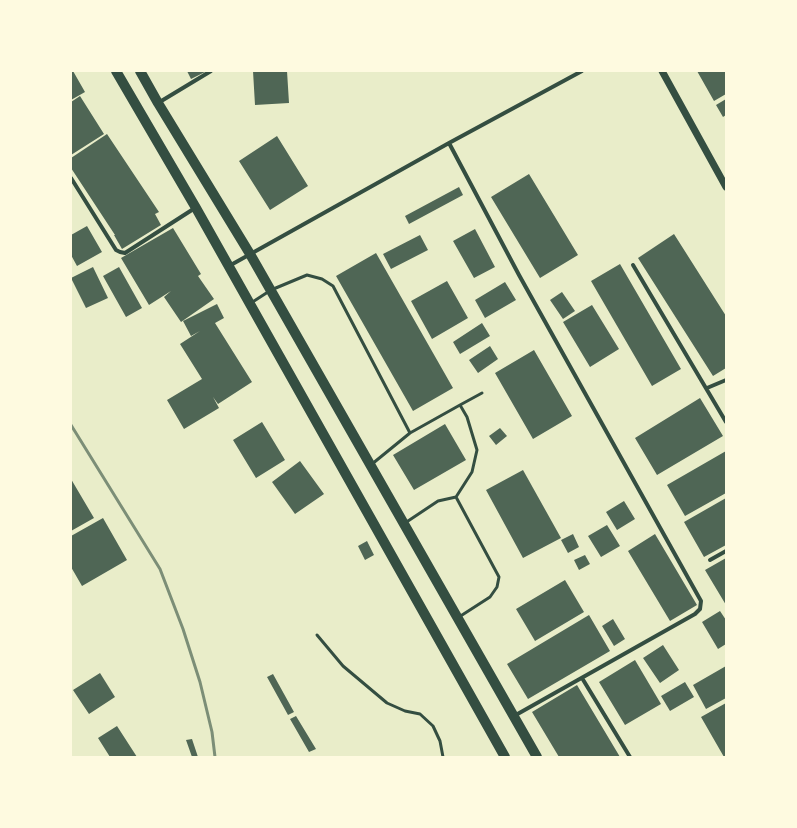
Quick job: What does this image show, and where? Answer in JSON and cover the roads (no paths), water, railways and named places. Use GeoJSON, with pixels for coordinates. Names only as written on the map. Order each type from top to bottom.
{"type":"FeatureCollection","features":[{"type":"Feature","properties":{"kind":"main road"},"geometry":{"type":"LineString","coordinates":[[116,71],[196,208],[505,757]]}},
{"type":"Feature","properties":{"kind":"main road"},"geometry":{"type":"LineString","coordinates":[[140,71],[271,290],[537,757]]}},
{"type":"Feature","properties":{"kind":"street"},"geometry":{"type":"LineString","coordinates":[[158,103],[211,71]]}},
{"type":"Feature","properties":{"kind":"street"},"geometry":{"type":"LineString","coordinates":[[228,266],[582,71]]}},
{"type":"Feature","properties":{"kind":"street"},"geometry":{"type":"LineString","coordinates":[[662,71],[725,183]]}},
{"type":"Feature","properties":{"kind":"street"},"geometry":{"type":"LineString","coordinates":[[449,143],[523,282],[701,601],[700,609],[695,614],[514,716]]}},
{"type":"Feature","properties":{"kind":"street"},"geometry":{"type":"LineString","coordinates":[[71,178],[116,250],[120,252],[125,253],[196,208]]}},
{"type":"Feature","properties":{"kind":"street"},"geometry":{"type":"LineString","coordinates":[[634,265],[726,422]]}},
{"type":"Feature","properties":{"kind":"street"},"geometry":{"type":"LineString","coordinates":[[707,388],[726,380]]}},
{"type":"Feature","properties":{"kind":"street"},"geometry":{"type":"LineString","coordinates":[[710,560],[726,551]]}},
{"type":"Feature","properties":{"kind":"street"},"geometry":{"type":"LineString","coordinates":[[582,678],[630,757]]}},
{"type":"Feature","properties":{"kind":"lane"},"geometry":{"type":"LineString","coordinates":[[250,304],[271,290],[308,275],[322,279],[333,286],[410,433]]}},
{"type":"Feature","properties":{"kind":"lane"},"geometry":{"type":"LineString","coordinates":[[370,465],[410,433],[482,392]]}},
{"type":"Feature","properties":{"kind":"lane"},"geometry":{"type":"LineString","coordinates":[[404,524],[438,501],[456,497],[472,472],[477,450],[467,418],[460,405]]}},
{"type":"Feature","properties":{"kind":"lane"},"geometry":{"type":"LineString","coordinates":[[456,497],[499,577],[497,587],[490,596],[458,618]]}},
{"type":"Feature","properties":{"kind":"lane"},"geometry":{"type":"LineString","coordinates":[[317,635],[343,666],[387,703],[405,711],[420,714],[433,726],[440,741],[443,757]]}},
{"type":"Feature","properties":{"kind":"railway"},"geometry":{"type":"LineString","coordinates":[[71,425],[160,569],[183,629],[200,682],[212,732],[215,757]]}}]}
